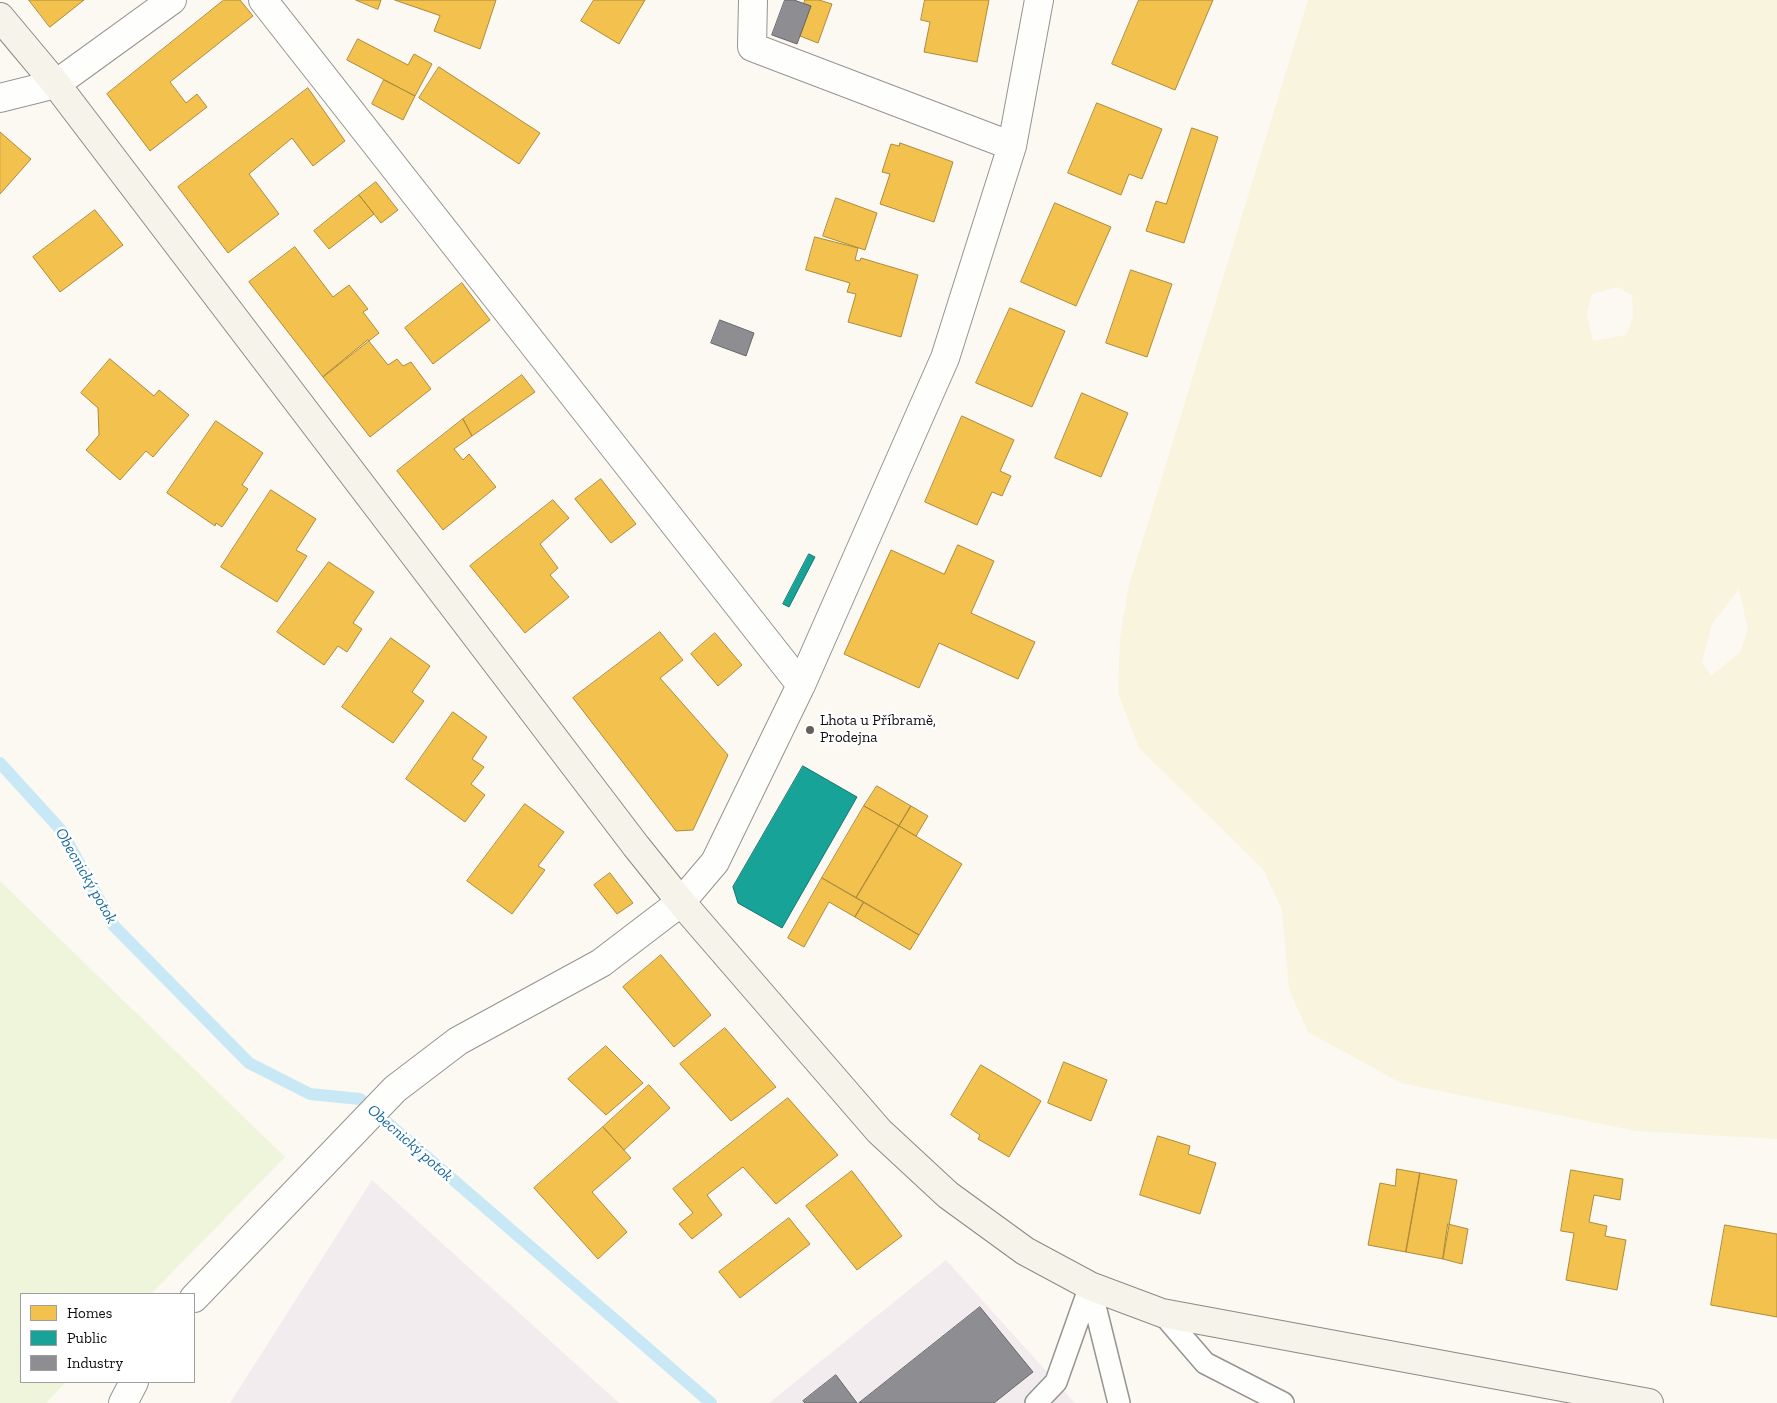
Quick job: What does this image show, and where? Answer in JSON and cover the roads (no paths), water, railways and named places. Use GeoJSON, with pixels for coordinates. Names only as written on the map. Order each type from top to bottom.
{"type":"FeatureCollection","features":[{"type":"Feature","properties":{"kind":"street"},"geometry":{"type":"LineString","coordinates":[[0,98],[56,84],[172,0]]}},
{"type":"Feature","properties":{"kind":"street"},"geometry":{"type":"LineString","coordinates":[[263,0],[801,685]]}},
{"type":"Feature","properties":{"kind":"street"},"geometry":{"type":"LineString","coordinates":[[753,0],[752,47],[1012,146]]}},
{"type":"Feature","properties":{"kind":"street"},"geometry":{"type":"LineString","coordinates":[[195,1297],[395,1089],[458,1041],[601,963],[680,902],[715,862],[801,685],[945,358],[1012,146],[1039,0]]}},
{"type":"Feature","properties":{"kind":"street"},"geometry":{"type":"LineString","coordinates":[[0,18],[56,84],[680,902],[878,1131],[948,1195],[1025,1251],[1090,1286],[1162,1313],[1649,1403]]}},
{"type":"Feature","properties":{"kind":"street"},"geometry":{"type":"LineString","coordinates":[[123,1403],[133,1383]]}},
{"type":"Feature","properties":{"kind":"lane"},"geometry":{"type":"LineString","coordinates":[[1036,1403],[1056,1382],[1090,1286]]}},
{"type":"Feature","properties":{"kind":"lane"},"geometry":{"type":"LineString","coordinates":[[1090,1286],[1120,1403]]}},
{"type":"Feature","properties":{"kind":"lane"},"geometry":{"type":"LineString","coordinates":[[1162,1313],[1205,1363],[1284,1403]]}},
{"type":"Feature","properties":{"kind":"waterway","name":"Obecnický potok"},"geometry":{"type":"LineString","coordinates":[[0,763],[61,830],[113,925],[249,1063],[310,1094],[360,1099],[711,1403]]}},
{"type":"Feature","properties":{"kind":"place","name":"Lhota u Příbramě, Prodejna"},"geometry":{"type":"Point","coordinates":[810,730]}}]}
